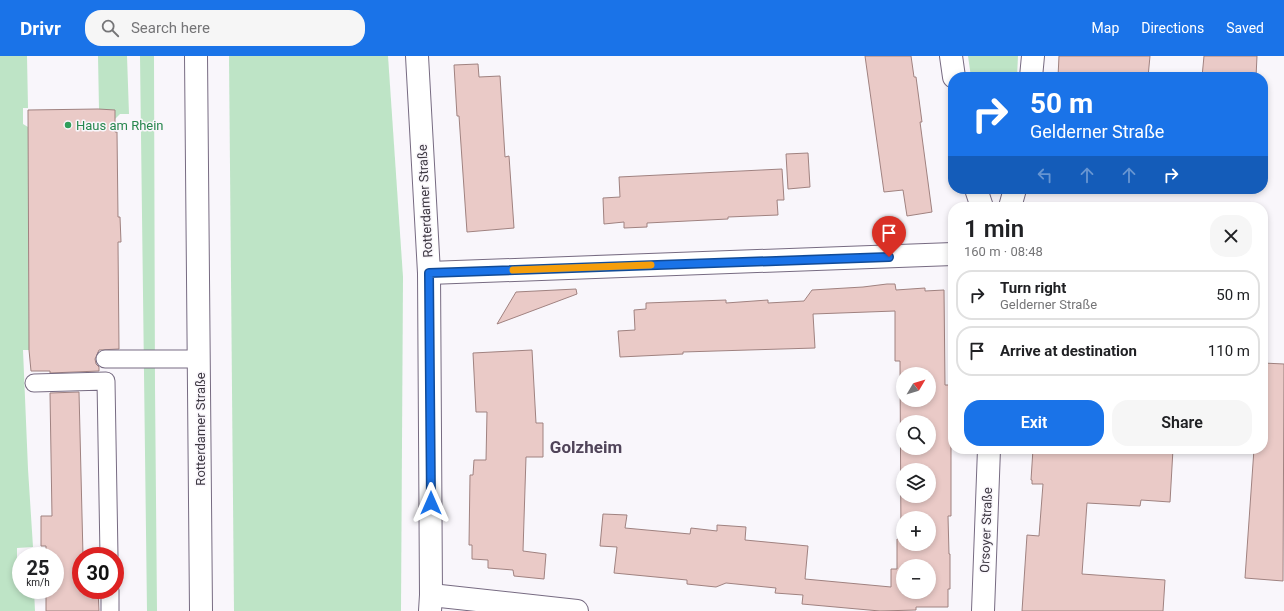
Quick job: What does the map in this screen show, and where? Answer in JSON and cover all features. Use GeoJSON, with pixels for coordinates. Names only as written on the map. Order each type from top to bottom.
{"type":"FeatureCollection","features":[{"type":"Feature","properties":{"kind":"street","name":"Rotterdamer Straße"},"geometry":{"type":"LineString","coordinates":[[196,56],[200,359],[201,611]]}},
{"type":"Feature","properties":{"kind":"street","name":"Rotterdamer Straße"},"geometry":{"type":"LineString","coordinates":[[417,56],[429,273],[431,603]]}},
{"type":"Feature","properties":{"kind":"street"},"geometry":{"type":"LineString","coordinates":[[951,56],[953,72]]}},
{"type":"Feature","properties":{"kind":"street"},"geometry":{"type":"LineString","coordinates":[[1031,72],[1033,56]]}},
{"type":"Feature","properties":{"kind":"street"},"geometry":{"type":"LineString","coordinates":[[429,273],[948,254]]}},
{"type":"Feature","properties":{"kind":"street","name":"Orsoyer Straße"},"geometry":{"type":"LineString","coordinates":[[983,611],[990,454]]}},
{"type":"Feature","properties":{"kind":"street"},"geometry":{"type":"LineString","coordinates":[[431,603],[577,611]]}},
{"type":"Feature","properties":{"kind":"lane"},"geometry":{"type":"LineString","coordinates":[[105,359],[200,359]]}},
{"type":"Feature","properties":{"kind":"lane"},"geometry":{"type":"LineString","coordinates":[[34,383],[106,381],[109,547]]}},
{"type":"Feature","properties":{"kind":"lane"},"geometry":{"type":"LineString","coordinates":[[110,599],[110,611]]}},
{"type":"Feature","properties":{"kind":"green space"},"geometry":{"type":"Polygon","coordinates":[[[0,56],[27,56],[28,108],[23,108],[23,124],[28,127],[29,350],[23,350],[33,547],[12,547],[12,599],[34,599],[35,611],[0,611],[0,56]]]}},
{"type":"Feature","properties":{"kind":"green space"},"geometry":{"type":"Polygon","coordinates":[[[98,56],[127,56],[129,114],[120,114],[112,122],[99,109],[98,56]]]}},
{"type":"Feature","properties":{"kind":"green space"},"geometry":{"type":"Polygon","coordinates":[[[140,56],[154,56],[157,611],[147,611],[140,56]]]}},
{"type":"Feature","properties":{"kind":"green space"},"geometry":{"type":"Polygon","coordinates":[[[229,56],[388,56],[403,277],[401,611],[234,611],[229,56]]]}},
{"type":"Feature","properties":{"kind":"green space"},"geometry":{"type":"Polygon","coordinates":[[[968,56],[1018,56],[1017,72],[970,72],[968,56]]]}},
{"type":"Feature","properties":{"kind":"building"},"geometry":{"type":"Polygon","coordinates":[[[865,56],[911,56],[914,77],[916,77],[922,122],[920,122],[932,212],[907,216],[903,190],[884,192],[865,56]]]}},
{"type":"Feature","properties":{"kind":"building"},"geometry":{"type":"Polygon","coordinates":[[[1059,56],[1150,56],[1148,72],[1058,72],[1059,56]]]}},
{"type":"Feature","properties":{"kind":"building"},"geometry":{"type":"Polygon","coordinates":[[[1204,56],[1257,56],[1256,72],[1202,72],[1204,56]]]}},
{"type":"Feature","properties":{"kind":"building"},"geometry":{"type":"Polygon","coordinates":[[[478,64],[479,77],[500,76],[505,157],[509,156],[514,228],[467,232],[454,65],[478,64]]]}},
{"type":"Feature","properties":{"kind":"building","name":"Haus am Rhein"},"geometry":{"type":"Polygon","coordinates":[[[28,110],[115,110],[115,132],[117,132],[118,217],[120,217],[121,242],[118,242],[119,349],[99,350],[95,359],[96,364],[99,367],[99,371],[50,373],[50,371],[31,371],[29,350],[28,110]]]}},
{"type":"Feature","properties":{"kind":"building"},"geometry":{"type":"Polygon","coordinates":[[[808,153],[810,187],[788,189],[786,154],[808,153]]]}},
{"type":"Feature","properties":{"kind":"building"},"geometry":{"type":"Polygon","coordinates":[[[782,169],[784,200],[777,200],[778,215],[647,223],[647,227],[624,228],[624,222],[604,224],[603,198],[620,197],[619,177],[782,169]]]}},
{"type":"Feature","properties":{"kind":"building"},"geometry":{"type":"Polygon","coordinates":[[[887,284],[895,284],[896,290],[925,288],[925,291],[944,290],[945,385],[948,385],[948,454],[951,454],[951,516],[948,516],[950,589],[948,589],[948,607],[916,607],[916,610],[880,611],[802,604],[803,595],[775,593],[776,588],[726,583],[716,587],[687,584],[687,580],[614,573],[617,547],[600,546],[603,514],[627,515],[625,528],[690,534],[691,528],[717,531],[717,525],[746,527],[745,540],[808,546],[805,579],[891,587],[891,569],[896,569],[896,599],[936,599],[936,559],[897,559],[897,551],[936,551],[936,511],[901,511],[901,503],[936,503],[936,463],[901,463],[901,455],[936,455],[936,415],[900,415],[900,407],[936,407],[936,367],[900,367],[900,361],[895,361],[895,311],[813,314],[815,348],[683,352],[683,354],[620,357],[618,331],[635,330],[634,310],[646,309],[646,303],[726,300],[726,303],[768,300],[768,303],[804,301],[812,290],[887,284]]]}},
{"type":"Feature","properties":{"kind":"building"},"geometry":{"type":"Polygon","coordinates":[[[576,289],[577,294],[497,324],[516,292],[576,289]]]}},
{"type":"Feature","properties":{"kind":"building"},"geometry":{"type":"Polygon","coordinates":[[[532,350],[536,423],[543,423],[543,457],[526,457],[523,551],[546,554],[544,579],[514,576],[513,570],[488,568],[488,560],[472,559],[472,545],[469,545],[470,475],[473,475],[474,460],[486,460],[487,412],[476,412],[473,353],[532,350]]]}},
{"type":"Feature","properties":{"kind":"building"},"geometry":{"type":"Polygon","coordinates":[[[1268,363],[1284,364],[1283,581],[1245,578],[1254,454],[1268,454],[1268,363]]]}},
{"type":"Feature","properties":{"kind":"building"},"geometry":{"type":"Polygon","coordinates":[[[79,392],[83,547],[72,547],[72,599],[98,599],[99,611],[46,611],[46,599],[64,599],[64,547],[41,546],[41,516],[52,516],[50,393],[79,392]]]}},
{"type":"Feature","properties":{"kind":"building"},"geometry":{"type":"Polygon","coordinates":[[[1033,454],[1173,454],[1170,502],[1141,500],[1140,506],[1087,503],[1082,574],[1165,580],[1163,611],[1022,611],[1027,535],[1039,536],[1043,484],[1032,484],[1033,454]]]}},
{"type":"Feature","properties":{"kind":"slow traffic"},"geometry":{"type":"LineString","coordinates":[[513,270],[651,265]]}},
{"type":"Feature","properties":{"kind":"place","name":"Haus am Rhein"},"geometry":{"type":"Point","coordinates":[68,125]}},
{"type":"Feature","properties":{"kind":"district","name":"Golzheim"},"geometry":{"type":"Point","coordinates":[586,447]}},
{"type":"Feature","properties":{"kind":"route"},"geometry":{"type":"LineString","coordinates":[[431,503],[429,273],[889,257]]}}]}
